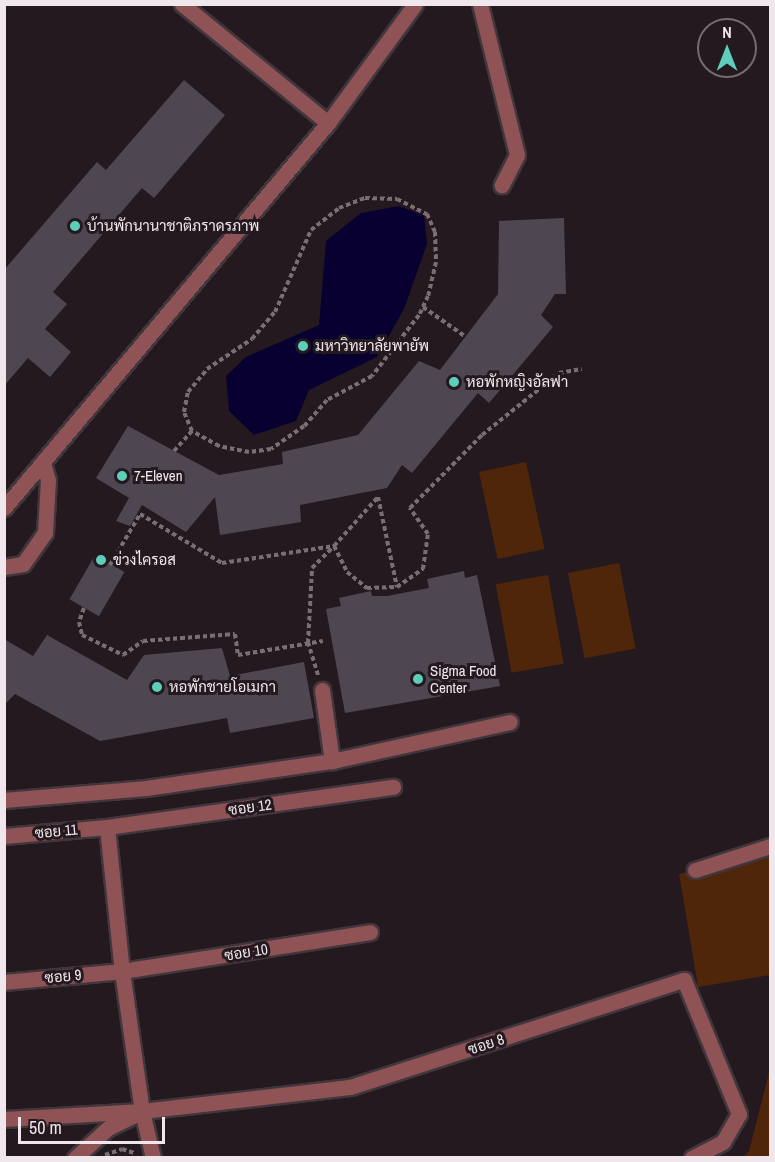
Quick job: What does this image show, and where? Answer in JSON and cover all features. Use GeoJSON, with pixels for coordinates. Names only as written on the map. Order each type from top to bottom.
{"type":"FeatureCollection","features":[{"type":"Feature","properties":{"kind":"street"},"geometry":{"type":"LineString","coordinates":[[182,4],[328,123]]}},
{"type":"Feature","properties":{"kind":"street"},"geometry":{"type":"LineString","coordinates":[[4,508],[328,123],[415,4]]}},
{"type":"Feature","properties":{"kind":"street"},"geometry":{"type":"LineString","coordinates":[[480,4],[517,155],[502,185]]}},
{"type":"Feature","properties":{"kind":"street"},"geometry":{"type":"LineString","coordinates":[[4,567],[23,564],[45,533],[48,480],[44,462]]}},
{"type":"Feature","properties":{"kind":"street"},"geometry":{"type":"LineString","coordinates":[[322,690],[332,761]]}},
{"type":"Feature","properties":{"kind":"street"},"geometry":{"type":"LineString","coordinates":[[4,800],[146,788],[332,761],[510,722]]}},
{"type":"Feature","properties":{"kind":"street","name":"ซอย 12"},"geometry":{"type":"LineString","coordinates":[[107,827],[393,787]]}},
{"type":"Feature","properties":{"kind":"street"},"geometry":{"type":"LineString","coordinates":[[107,827],[122,971],[142,1111],[153,1158]]}},
{"type":"Feature","properties":{"kind":"street","name":"ซอย 11"},"geometry":{"type":"LineString","coordinates":[[4,836],[107,827]]}},
{"type":"Feature","properties":{"kind":"street"},"geometry":{"type":"LineString","coordinates":[[695,870],[771,846]]}},
{"type":"Feature","properties":{"kind":"street","name":"ซอย 10"},"geometry":{"type":"LineString","coordinates":[[122,971],[370,932]]}},
{"type":"Feature","properties":{"kind":"street","name":"ซอย 9"},"geometry":{"type":"LineString","coordinates":[[4,982],[122,971]]}},
{"type":"Feature","properties":{"kind":"street","name":"ซอย 8"},"geometry":{"type":"LineString","coordinates":[[142,1111],[350,1087],[684,980],[739,1114],[723,1142],[692,1158]]}},
{"type":"Feature","properties":{"kind":"street"},"geometry":{"type":"LineString","coordinates":[[4,1119],[142,1111]]}},
{"type":"Feature","properties":{"kind":"street"},"geometry":{"type":"LineString","coordinates":[[75,1158],[108,1128],[142,1111]]}},
{"type":"Feature","properties":{"kind":"path"},"geometry":{"type":"LineString","coordinates":[[365,198],[397,200],[427,213],[435,232],[436,261],[423,307],[372,376],[327,400],[304,426],[271,449],[249,452],[219,446],[192,431],[184,412],[188,392],[207,369],[252,339],[275,312],[310,230],[339,208],[365,198]]}},
{"type":"Feature","properties":{"kind":"path"},"geometry":{"type":"LineString","coordinates":[[423,307],[466,337]]}},
{"type":"Feature","properties":{"kind":"path"},"geometry":{"type":"LineString","coordinates":[[334,546],[347,572],[367,588],[397,587],[423,569],[428,534],[410,508],[482,435],[559,374],[582,369]]}},
{"type":"Feature","properties":{"kind":"path"},"geometry":{"type":"LineString","coordinates":[[174,451],[192,431]]}},
{"type":"Feature","properties":{"kind":"path"},"geometry":{"type":"LineString","coordinates":[[322,690],[308,643],[312,568],[378,497],[397,587]]}},
{"type":"Feature","properties":{"kind":"path"},"geometry":{"type":"LineString","coordinates":[[110,565],[140,514],[222,562],[334,546]]}},
{"type":"Feature","properties":{"kind":"path"},"geometry":{"type":"LineString","coordinates":[[84,608],[79,622],[82,635],[123,655],[143,641],[235,634],[238,655],[323,641]]}},
{"type":"Feature","properties":{"kind":"path"},"geometry":{"type":"LineString","coordinates":[[102,1158],[122,1149],[136,1158]]}},
{"type":"Feature","properties":{"kind":"shaded area"},"geometry":{"type":"Polygon","coordinates":[[[399,206],[424,216],[427,244],[404,309],[377,357],[309,390],[296,421],[254,435],[229,411],[226,376],[246,357],[319,325],[326,241],[361,213],[399,206]]]}},
{"type":"Feature","properties":{"kind":"shaded area"},"geometry":{"type":"Polygon","coordinates":[[[526,462],[545,549],[498,559],[479,472],[526,462]]]}},
{"type":"Feature","properties":{"kind":"shaded area"},"geometry":{"type":"Polygon","coordinates":[[[619,563],[636,648],[585,658],[568,573],[619,563]]]}},
{"type":"Feature","properties":{"kind":"shaded area"},"geometry":{"type":"Polygon","coordinates":[[[548,575],[564,664],[511,673],[496,584],[548,575]]]}},
{"type":"Feature","properties":{"kind":"shaded area"},"geometry":{"type":"Polygon","coordinates":[[[770,849],[770,975],[698,987],[679,874],[770,849]]]}},
{"type":"Feature","properties":{"kind":"shaded area"},"geometry":{"type":"Polygon","coordinates":[[[770,1069],[770,1157],[743,1157],[749,1151],[770,1069]]]}},
{"type":"Feature","properties":{"kind":"building","name":"บ้านพักนานาชาติภราดรภาพ"},"geometry":{"type":"Polygon","coordinates":[[[184,80],[225,115],[154,198],[142,188],[53,292],[67,304],[45,329],[71,352],[50,377],[28,358],[4,386],[4,270],[97,162],[106,170],[184,80]]]}},
{"type":"Feature","properties":{"kind":"building","name":"หอพักหญิงอัลฟา"},"geometry":{"type":"Polygon","coordinates":[[[564,218],[566,294],[555,294],[541,315],[553,327],[489,403],[478,393],[412,473],[402,465],[387,488],[300,505],[301,522],[220,535],[215,497],[186,532],[142,505],[130,526],[116,521],[129,498],[96,478],[128,426],[219,475],[283,464],[282,452],[358,435],[419,361],[440,370],[498,294],[499,221],[564,218]]]}},
{"type":"Feature","properties":{"kind":"building","name":"ข่วงไครอส"},"geometry":{"type":"Polygon","coordinates":[[[95,555],[124,572],[99,616],[70,599],[95,555]]]}},
{"type":"Feature","properties":{"kind":"building"},"geometry":{"type":"Polygon","coordinates":[[[464,571],[465,578],[477,575],[500,686],[345,713],[326,609],[341,606],[339,598],[371,591],[372,596],[387,596],[429,588],[427,579],[464,571]]]}},
{"type":"Feature","properties":{"kind":"building","name":"หอพักชายโอเมกา"},"geometry":{"type":"Polygon","coordinates":[[[47,635],[127,680],[144,655],[222,648],[230,676],[304,662],[314,718],[230,733],[227,718],[100,741],[15,694],[4,705],[4,639],[33,656],[47,635]]]}},
{"type":"Feature","properties":{"kind":"place","name":"บ้านพักนานาชาติภราดรภาพ"},"geometry":{"type":"Point","coordinates":[75,226]}},
{"type":"Feature","properties":{"kind":"place","name":"มหาวิทยาลัยพายัพ"},"geometry":{"type":"Point","coordinates":[303,346]}},
{"type":"Feature","properties":{"kind":"place","name":"หอพักหญิงอัลฟา"},"geometry":{"type":"Point","coordinates":[454,382]}},
{"type":"Feature","properties":{"kind":"place","name":"7-Eleven"},"geometry":{"type":"Point","coordinates":[122,476]}},
{"type":"Feature","properties":{"kind":"place","name":"ข่วงไครอส"},"geometry":{"type":"Point","coordinates":[101,560]}},
{"type":"Feature","properties":{"kind":"place","name":"Sigma Food Center"},"geometry":{"type":"Point","coordinates":[418,679]}},
{"type":"Feature","properties":{"kind":"place","name":"หอพักชายโอเมกา"},"geometry":{"type":"Point","coordinates":[157,687]}}]}
